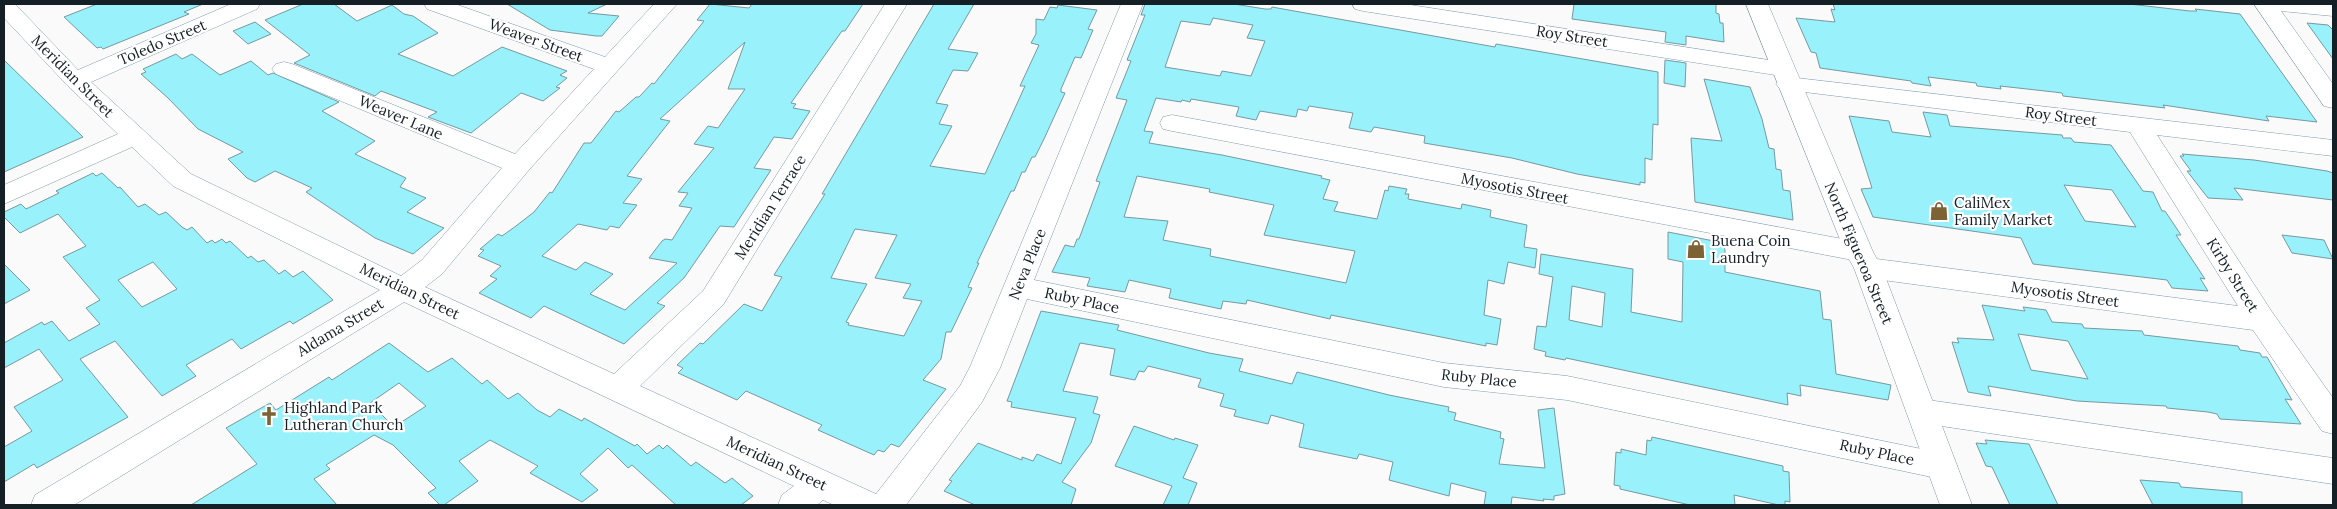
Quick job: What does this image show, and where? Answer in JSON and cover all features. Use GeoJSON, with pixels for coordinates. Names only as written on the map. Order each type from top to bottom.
{"type":"FeatureCollection","features":[{"type":"Feature","properties":{"kind":"street","name":"Toledo Street"},"geometry":{"type":"LineString","coordinates":[[75,80],[249,4]]}},
{"type":"Feature","properties":{"kind":"street","name":"Weaver Street"},"geometry":{"type":"LineString","coordinates":[[435,4],[609,66]]}},
{"type":"Feature","properties":{"kind":"street","name":"Aldama Street"},"geometry":{"type":"LineString","coordinates":[[62,502],[404,289],[432,267],[519,165],[666,4]]}},
{"type":"Feature","properties":{"kind":"street","name":"Meridian Terrace"},"geometry":{"type":"LineString","coordinates":[[618,389],[713,298],[896,4]]}},
{"type":"Feature","properties":{"kind":"street","name":"Neva Place"},"geometry":{"type":"LineString","coordinates":[[887,505],[971,394],[985,368],[1132,4]]}},
{"type":"Feature","properties":{"kind":"street","name":"Roy Street"},"geometry":{"type":"LineString","coordinates":[[1362,4],[1785,77],[2333,148]]}},
{"type":"Feature","properties":{"kind":"street","name":"North Figueroa Street"},"geometry":{"type":"LineString","coordinates":[[1757,4],[1785,77],[1863,260],[1956,505]]}},
{"type":"Feature","properties":{"kind":"street"},"geometry":{"type":"LineString","coordinates":[[2265,4],[2333,100]]}},
{"type":"Feature","properties":{"kind":"street"},"geometry":{"type":"LineString","coordinates":[[2280,4],[2320,7]]}},
{"type":"Feature","properties":{"kind":"street","name":"Meridian Street"},"geometry":{"type":"LineString","coordinates":[[4,5],[75,80],[182,180],[404,289],[866,505]]}},
{"type":"Feature","properties":{"kind":"street","name":"Weaver Lane"},"geometry":{"type":"LineString","coordinates":[[284,69],[519,165]]}},
{"type":"Feature","properties":{"kind":"street","name":"Myosotis Street"},"geometry":{"type":"LineString","coordinates":[[1172,123],[1863,260],[2262,320]]}},
{"type":"Feature","properties":{"kind":"street","name":"Kirby Street"},"geometry":{"type":"LineString","coordinates":[[2137,124],[2262,320],[2333,422]]}},
{"type":"Feature","properties":{"kind":"street"},"geometry":{"type":"LineString","coordinates":[[4,195],[134,136]]}},
{"type":"Feature","properties":{"kind":"street","name":"Ruby Place"},"geometry":{"type":"LineString","coordinates":[[1017,287],[1444,375],[1567,388],[1941,466]]}},
{"type":"Feature","properties":{"kind":"street"},"geometry":{"type":"LineString","coordinates":[[1921,411],[2333,471]]}},
{"type":"Feature","properties":{"kind":"street"},"geometry":{"type":"LineString","coordinates":[[794,505],[820,484]]}},
{"type":"Feature","properties":{"kind":"building"},"geometry":{"type":"Polygon","coordinates":[[[97,4],[203,4],[184,12],[189,14],[103,49],[101,47],[97,48],[64,17],[97,4]]]}},
{"type":"Feature","properties":{"kind":"building"},"geometry":{"type":"Polygon","coordinates":[[[303,4],[334,4],[357,21],[392,5],[404,14],[413,16],[438,33],[398,54],[453,76],[502,47],[567,71],[560,75],[567,78],[556,87],[560,88],[543,101],[521,93],[471,133],[428,117],[437,112],[381,91],[375,96],[294,63],[310,55],[265,20],[303,4]]]}},
{"type":"Feature","properties":{"kind":"building"},"geometry":{"type":"Polygon","coordinates":[[[507,4],[607,4],[588,13],[619,16],[602,36],[596,36],[550,30],[507,4]]]}},
{"type":"Feature","properties":{"kind":"building"},"geometry":{"type":"Polygon","coordinates":[[[710,4],[749,8],[752,4],[863,4],[791,103],[796,104],[793,108],[810,111],[792,139],[774,137],[754,168],[771,170],[734,227],[720,226],[684,278],[657,303],[665,306],[624,344],[544,306],[531,318],[479,293],[497,279],[490,276],[501,266],[478,256],[484,250],[480,249],[498,234],[502,236],[534,212],[550,192],[552,193],[584,143],[591,143],[616,111],[619,112],[636,97],[639,97],[652,83],[654,84],[704,21],[697,20],[710,4]],[[745,42],[660,119],[670,121],[627,176],[642,179],[623,203],[637,205],[619,228],[610,226],[607,230],[578,224],[542,256],[576,270],[585,262],[613,274],[590,294],[625,310],[677,263],[649,258],[662,241],[665,239],[672,240],[692,208],[679,206],[688,193],[678,192],[714,148],[694,144],[708,126],[718,128],[745,89],[728,89],[745,42]]]}},
{"type":"Feature","properties":{"kind":"building"},"geometry":{"type":"Polygon","coordinates":[[[934,4],[974,4],[948,49],[978,53],[968,71],[953,70],[936,103],[948,105],[939,124],[952,126],[930,166],[985,174],[1025,86],[1020,86],[1039,45],[1031,43],[1036,34],[1036,19],[1044,20],[1050,7],[1057,8],[1058,5],[1097,10],[1088,29],[1093,30],[1081,58],[1075,57],[1061,89],[1061,92],[1065,93],[1044,139],[1025,172],[1022,172],[1014,191],[1011,191],[977,263],[979,263],[968,287],[972,288],[951,332],[946,332],[941,359],[923,380],[946,389],[899,447],[891,444],[884,452],[878,450],[874,455],[818,430],[822,425],[746,391],[737,400],[678,373],[683,368],[677,365],[700,343],[703,344],[744,304],[762,311],[782,277],[774,275],[825,194],[822,194],[934,4]],[[855,229],[831,278],[867,284],[846,322],[849,323],[848,325],[904,336],[922,301],[903,298],[911,284],[875,278],[897,235],[855,229]]]}},
{"type":"Feature","properties":{"kind":"building"},"geometry":{"type":"Polygon","coordinates":[[[1145,4],[1234,4],[1265,9],[1271,9],[1272,7],[1495,47],[1496,44],[1658,72],[1658,125],[1653,124],[1652,160],[1645,158],[1645,183],[1640,182],[1640,185],[1577,174],[1512,158],[1424,143],[1425,136],[1374,127],[1371,132],[1349,128],[1353,113],[1309,106],[1307,111],[1298,109],[1296,117],[1260,111],[1256,120],[1236,116],[1239,107],[1191,99],[1190,102],[1182,100],[1181,102],[1156,98],[1144,131],[1153,132],[1149,143],[1222,155],[1322,176],[1321,178],[1330,180],[1323,199],[1338,202],[1334,211],[1377,219],[1385,190],[1388,191],[1389,186],[1407,189],[1405,194],[1409,194],[1408,199],[1461,209],[1462,204],[1491,210],[1490,217],[1527,225],[1524,247],[1537,249],[1535,268],[1508,262],[1504,284],[1488,280],[1484,315],[1501,319],[1497,345],[1486,343],[1486,346],[1331,315],[1330,319],[1247,300],[1246,304],[1223,301],[1221,309],[1169,298],[1171,289],[1129,280],[1125,292],[1087,286],[1090,278],[1052,272],[1065,245],[1074,247],[1077,239],[1079,239],[1100,182],[1096,181],[1127,100],[1116,98],[1131,61],[1127,60],[1145,15],[1141,15],[1145,4]],[[1213,18],[1210,25],[1181,21],[1165,67],[1220,76],[1222,71],[1251,76],[1265,41],[1247,38],[1253,25],[1213,18]],[[1137,176],[1124,217],[1168,221],[1163,240],[1211,249],[1210,256],[1346,283],[1355,251],[1264,235],[1274,205],[1209,192],[1210,189],[1137,176]]]}},
{"type":"Feature","properties":{"kind":"building"},"geometry":{"type":"Polygon","coordinates":[[[1574,4],[1716,4],[1716,13],[1719,14],[1720,23],[1723,23],[1724,42],[1686,36],[1686,45],[1665,42],[1666,32],[1572,19],[1574,4]]]}},
{"type":"Feature","properties":{"kind":"building"},"geometry":{"type":"Polygon","coordinates":[[[1833,4],[2129,4],[2240,14],[2317,122],[2266,116],[2269,121],[2163,105],[2165,108],[2063,96],[2062,93],[2054,92],[2000,86],[2001,89],[1977,86],[1976,83],[1928,77],[1931,86],[1912,83],[1911,81],[1820,68],[1816,53],[1811,52],[1796,18],[1835,22],[1831,9],[1835,10],[1833,4]]]}},
{"type":"Feature","properties":{"kind":"building"},"geometry":{"type":"Polygon","coordinates":[[[255,22],[271,34],[248,44],[233,31],[255,22]]]}},
{"type":"Feature","properties":{"kind":"building"},"geometry":{"type":"Polygon","coordinates":[[[2307,23],[2328,25],[2333,30],[2333,59],[2307,23]]]}},
{"type":"Feature","properties":{"kind":"building"},"geometry":{"type":"Polygon","coordinates":[[[176,54],[182,59],[192,54],[220,75],[251,61],[268,75],[273,73],[339,102],[322,111],[375,141],[355,154],[406,178],[400,187],[426,198],[407,212],[444,228],[413,254],[375,238],[306,192],[312,188],[275,171],[255,182],[247,178],[228,159],[243,152],[198,129],[141,74],[146,72],[143,69],[176,54]]]}},
{"type":"Feature","properties":{"kind":"building"},"geometry":{"type":"Polygon","coordinates":[[[4,60],[83,137],[4,172],[4,60]]]}},
{"type":"Feature","properties":{"kind":"building"},"geometry":{"type":"Polygon","coordinates":[[[1665,60],[1686,63],[1685,87],[1664,83],[1665,60]]]}},
{"type":"Feature","properties":{"kind":"building"},"geometry":{"type":"Polygon","coordinates":[[[1704,79],[1750,87],[1762,119],[1769,148],[1774,149],[1776,169],[1781,170],[1783,190],[1790,191],[1793,220],[1695,202],[1691,138],[1722,141],[1704,79]]]}},
{"type":"Feature","properties":{"kind":"building"},"geometry":{"type":"Polygon","coordinates":[[[1923,112],[1947,115],[1950,126],[2062,135],[2063,138],[2071,138],[2074,142],[2111,145],[2143,191],[2153,192],[2162,211],[2165,211],[2181,235],[2176,235],[2205,279],[2200,278],[2208,291],[2172,288],[2167,280],[2033,264],[2021,238],[1873,217],[1861,189],[1872,188],[1849,116],[1889,121],[1892,132],[1931,137],[1923,112]],[[2064,185],[2085,221],[2136,227],[2112,190],[2064,185]]]}},
{"type":"Feature","properties":{"kind":"building"},"geometry":{"type":"Polygon","coordinates":[[[2182,154],[2254,160],[2327,171],[2333,173],[2333,200],[2234,188],[2243,200],[2208,198],[2187,171],[2191,171],[2180,156],[2184,156],[2182,154]]]}},
{"type":"Feature","properties":{"kind":"building"},"geometry":{"type":"Polygon","coordinates":[[[93,173],[96,176],[102,173],[118,188],[120,187],[138,207],[145,204],[159,215],[166,212],[187,230],[192,227],[207,243],[212,240],[215,243],[222,239],[226,243],[230,241],[248,258],[251,256],[258,262],[264,260],[279,274],[285,270],[293,277],[303,271],[333,300],[293,324],[290,321],[241,349],[232,339],[186,365],[196,376],[162,396],[115,341],[80,359],[128,417],[37,468],[34,464],[4,482],[4,447],[32,431],[14,407],[63,380],[39,349],[4,368],[4,343],[42,322],[44,325],[52,321],[69,341],[100,324],[86,308],[100,300],[63,257],[86,246],[58,214],[20,233],[4,217],[4,212],[21,204],[26,209],[59,193],[56,191],[93,173]],[[153,262],[118,280],[142,307],[177,289],[153,262]]]}},
{"type":"Feature","properties":{"kind":"building"},"geometry":{"type":"Polygon","coordinates":[[[1668,232],[1719,242],[1725,250],[1725,272],[1820,291],[1823,319],[1831,320],[1836,374],[1891,385],[1888,400],[1800,385],[1801,396],[1787,393],[1788,405],[1566,358],[1565,360],[1545,356],[1546,352],[1534,349],[1537,326],[1546,327],[1553,277],[1539,274],[1541,254],[1633,269],[1631,312],[1682,322],[1683,262],[1668,259],[1668,232]],[[1572,286],[1569,320],[1602,327],[1605,293],[1572,286]]]}},
{"type":"Feature","properties":{"kind":"building"},"geometry":{"type":"Polygon","coordinates":[[[2282,235],[2324,240],[2333,259],[2292,253],[2282,235]]]}},
{"type":"Feature","properties":{"kind":"building"},"geometry":{"type":"Polygon","coordinates":[[[4,264],[30,290],[4,304],[4,264]]]}},
{"type":"Feature","properties":{"kind":"building"},"geometry":{"type":"Polygon","coordinates":[[[1982,305],[2025,311],[2023,307],[2046,310],[2052,322],[2082,324],[2084,328],[2142,331],[2144,335],[2238,346],[2240,350],[2260,353],[2262,357],[2267,357],[2292,400],[2285,399],[2301,424],[2220,419],[2217,414],[2167,408],[2166,406],[2077,401],[1988,386],[1991,396],[1968,392],[1952,342],[1959,343],[1957,338],[1994,340],[1982,305]],[[2018,334],[2031,370],[2088,379],[2068,341],[2018,334]]]}},
{"type":"Feature","properties":{"kind":"building"},"geometry":{"type":"Polygon","coordinates":[[[1041,311],[1119,325],[1117,330],[1209,353],[1243,359],[1239,371],[1292,384],[1297,372],[1389,395],[1449,407],[1448,411],[1456,413],[1454,420],[1501,432],[1500,438],[1504,439],[1499,464],[1545,468],[1538,410],[1554,408],[1565,494],[1554,496],[1554,500],[1543,499],[1544,501],[1512,497],[1511,505],[1484,505],[1486,492],[1451,483],[1449,496],[1389,480],[1393,462],[1359,454],[1357,459],[1299,447],[1304,424],[1271,415],[1268,424],[1234,416],[1236,410],[1220,406],[1224,394],[1198,387],[1201,379],[1148,366],[1144,372],[1139,371],[1135,380],[1110,375],[1115,349],[1080,343],[1063,391],[1098,397],[1093,413],[1100,415],[1091,443],[1062,482],[1076,489],[1071,505],[975,505],[944,491],[952,481],[949,480],[978,443],[1022,460],[1022,457],[1033,461],[1037,454],[1061,464],[1076,418],[1011,407],[1012,402],[1007,401],[1041,311]]]}},
{"type":"Feature","properties":{"kind":"building"},"geometry":{"type":"Polygon","coordinates":[[[389,343],[428,372],[452,358],[482,384],[487,380],[508,399],[518,393],[537,410],[550,417],[559,409],[582,421],[584,418],[635,446],[637,444],[647,454],[659,445],[663,449],[667,445],[691,466],[696,462],[725,483],[732,478],[753,496],[741,505],[676,505],[632,465],[628,468],[608,448],[580,474],[598,490],[582,502],[530,473],[538,466],[490,440],[459,461],[478,481],[444,505],[440,505],[428,493],[436,488],[393,445],[374,435],[326,465],[330,469],[314,479],[337,505],[191,505],[257,464],[226,428],[270,403],[276,410],[329,377],[332,380],[389,343]],[[399,383],[370,403],[394,427],[426,406],[399,383]]]}},
{"type":"Feature","properties":{"kind":"building"},"geometry":{"type":"Polygon","coordinates":[[[1134,426],[1174,440],[1175,438],[1198,445],[1183,478],[1197,483],[1188,505],[1163,505],[1172,486],[1115,466],[1134,426]]]}},
{"type":"Feature","properties":{"kind":"building"},"geometry":{"type":"Polygon","coordinates":[[[1652,437],[1783,466],[1783,471],[1789,472],[1790,502],[1785,501],[1785,505],[1779,505],[1734,495],[1735,505],[1690,505],[1620,489],[1620,486],[1614,485],[1616,452],[1621,453],[1621,449],[1646,455],[1647,440],[1651,441],[1652,437]]]}},
{"type":"Feature","properties":{"kind":"building"},"geometry":{"type":"Polygon","coordinates":[[[1985,440],[2029,444],[2058,505],[2010,505],[1992,467],[1986,466],[1976,443],[1987,444],[1985,440]]]}},
{"type":"Feature","properties":{"kind":"building"},"geometry":{"type":"Polygon","coordinates":[[[2140,480],[2179,483],[2181,487],[2242,492],[2242,505],[2153,505],[2140,480]]]}},
{"type":"Feature","properties":{"kind":"place","name":"CaliMex Family Market"},"geometry":{"type":"Point","coordinates":[1939,211]}},
{"type":"Feature","properties":{"kind":"place","name":"Buena Coin Laundry"},"geometry":{"type":"Point","coordinates":[1696,249]}},
{"type":"Feature","properties":{"kind":"place","name":"Highland Park Lutheran Church"},"geometry":{"type":"Point","coordinates":[269,416]}}]}
